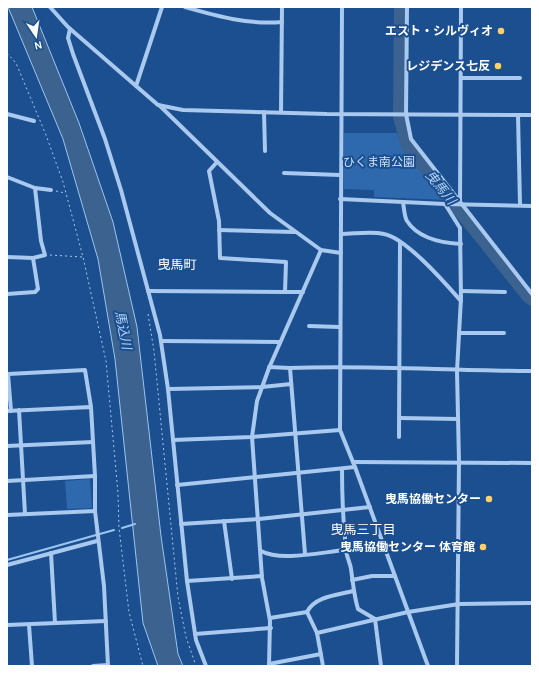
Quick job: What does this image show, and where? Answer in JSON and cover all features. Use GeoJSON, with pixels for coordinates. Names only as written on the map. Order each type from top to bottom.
{"type":"FeatureCollection","features":[{"type":"Feature","properties":{"kind":"street"},"geometry":{"type":"LineString","coordinates":[[50,7],[70,28],[158,105],[270,214],[321,250],[341,253]]}},
{"type":"Feature","properties":{"kind":"street"},"geometry":{"type":"LineString","coordinates":[[136,86],[162,7]]}},
{"type":"Feature","properties":{"kind":"street"},"geometry":{"type":"LineString","coordinates":[[185,7],[223,18],[263,24],[282,22]]}},
{"type":"Feature","properties":{"kind":"street"},"geometry":{"type":"LineString","coordinates":[[281,112],[282,7]]}},
{"type":"Feature","properties":{"kind":"street"},"geometry":{"type":"LineString","coordinates":[[342,7],[340,175],[341,253],[339,326],[340,430],[356,467],[428,666]]}},
{"type":"Feature","properties":{"kind":"street"},"geometry":{"type":"LineString","coordinates":[[407,7],[404,114],[411,139],[459,203],[532,294]]}},
{"type":"Feature","properties":{"kind":"street"},"geometry":{"type":"LineString","coordinates":[[459,203],[461,7]]}},
{"type":"Feature","properties":{"kind":"street"},"geometry":{"type":"LineString","coordinates":[[70,28],[68,38],[72,54],[105,139],[121,190],[161,341],[168,389],[187,581],[195,634],[206,666]]}},
{"type":"Feature","properties":{"kind":"street"},"geometry":{"type":"LineString","coordinates":[[461,78],[520,78]]}},
{"type":"Feature","properties":{"kind":"street"},"geometry":{"type":"LineString","coordinates":[[158,105],[183,110],[341,114],[532,115]]}},
{"type":"Feature","properties":{"kind":"street"},"geometry":{"type":"LineString","coordinates":[[264,112],[265,151]]}},
{"type":"Feature","properties":{"kind":"street"},"geometry":{"type":"LineString","coordinates":[[7,114],[34,121]]}},
{"type":"Feature","properties":{"kind":"street"},"geometry":{"type":"LineString","coordinates":[[518,115],[520,205]]}},
{"type":"Feature","properties":{"kind":"street"},"geometry":{"type":"LineString","coordinates":[[217,162],[210,171],[216,199],[220,258],[286,262],[285,292]]}},
{"type":"Feature","properties":{"kind":"street"},"geometry":{"type":"LineString","coordinates":[[284,173],[340,175]]}},
{"type":"Feature","properties":{"kind":"street"},"geometry":{"type":"LineString","coordinates":[[7,177],[35,188],[51,190]]}},
{"type":"Feature","properties":{"kind":"street"},"geometry":{"type":"LineString","coordinates":[[7,257],[33,258],[45,255],[41,241],[35,188]]}},
{"type":"Feature","properties":{"kind":"street"},"geometry":{"type":"LineString","coordinates":[[340,199],[532,206]]}},
{"type":"Feature","properties":{"kind":"street"},"geometry":{"type":"LineString","coordinates":[[403,202],[407,220],[422,234],[443,243],[461,244]]}},
{"type":"Feature","properties":{"kind":"street"},"geometry":{"type":"LineString","coordinates":[[447,204],[460,228],[461,244],[461,300],[457,371],[459,462],[459,604],[457,666]]}},
{"type":"Feature","properties":{"kind":"street"},"geometry":{"type":"LineString","coordinates":[[219,230],[296,232]]}},
{"type":"Feature","properties":{"kind":"street"},"geometry":{"type":"LineString","coordinates":[[340,234],[385,234],[400,243],[432,268],[461,300]]}},
{"type":"Feature","properties":{"kind":"street"},"geometry":{"type":"LineString","coordinates":[[399,438],[400,243]]}},
{"type":"Feature","properties":{"kind":"street"},"geometry":{"type":"LineString","coordinates":[[321,250],[269,367],[257,400],[252,437],[262,576],[270,618],[269,665],[321,654]]}},
{"type":"Feature","properties":{"kind":"street"},"geometry":{"type":"LineString","coordinates":[[7,294],[35,292],[38,289],[33,258]]}},
{"type":"Feature","properties":{"kind":"street"},"geometry":{"type":"LineString","coordinates":[[148,291],[303,292]]}},
{"type":"Feature","properties":{"kind":"street"},"geometry":{"type":"LineString","coordinates":[[461,291],[505,292]]}},
{"type":"Feature","properties":{"kind":"street"},"geometry":{"type":"LineString","coordinates":[[309,326],[339,326]]}},
{"type":"Feature","properties":{"kind":"street"},"geometry":{"type":"LineString","coordinates":[[459,333],[504,333]]}},
{"type":"Feature","properties":{"kind":"street"},"geometry":{"type":"LineString","coordinates":[[161,341],[280,342]]}},
{"type":"Feature","properties":{"kind":"street"},"geometry":{"type":"LineString","coordinates":[[269,367],[290,368],[339,366],[457,371],[532,371]]}},
{"type":"Feature","properties":{"kind":"street"},"geometry":{"type":"LineString","coordinates":[[290,368],[294,434],[305,554]]}},
{"type":"Feature","properties":{"kind":"street"},"geometry":{"type":"LineString","coordinates":[[91,408],[9,411],[8,374],[85,370],[91,408],[95,476],[95,511],[104,586],[108,666],[92,666]]}},
{"type":"Feature","properties":{"kind":"street"},"geometry":{"type":"LineString","coordinates":[[168,389],[262,387],[291,384]]}},
{"type":"Feature","properties":{"kind":"street"},"geometry":{"type":"LineString","coordinates":[[19,410],[24,514]]}},
{"type":"Feature","properties":{"kind":"street"},"geometry":{"type":"LineString","coordinates":[[400,418],[458,419]]}},
{"type":"Feature","properties":{"kind":"street"},"geometry":{"type":"LineString","coordinates":[[173,440],[252,437],[340,430]]}},
{"type":"Feature","properties":{"kind":"street"},"geometry":{"type":"LineString","coordinates":[[7,446],[93,442]]}},
{"type":"Feature","properties":{"kind":"street"},"geometry":{"type":"LineString","coordinates":[[353,462],[532,464]]}},
{"type":"Feature","properties":{"kind":"street"},"geometry":{"type":"LineString","coordinates":[[177,484],[256,478],[356,467]]}},
{"type":"Feature","properties":{"kind":"street"},"geometry":{"type":"LineString","coordinates":[[342,468],[342,509],[345,520],[346,550],[353,591],[358,609],[375,619]]}},
{"type":"Feature","properties":{"kind":"street"},"geometry":{"type":"LineString","coordinates":[[7,481],[95,476]]}},
{"type":"Feature","properties":{"kind":"street"},"geometry":{"type":"LineString","coordinates":[[181,524],[259,519],[370,507]]}},
{"type":"Feature","properties":{"kind":"street"},"geometry":{"type":"LineString","coordinates":[[7,515],[95,511]]}},
{"type":"Feature","properties":{"kind":"street"},"geometry":{"type":"LineString","coordinates":[[224,521],[232,579]]}},
{"type":"Feature","properties":{"kind":"street"},"geometry":{"type":"LineString","coordinates":[[7,565],[51,553],[97,537]]}},
{"type":"Feature","properties":{"kind":"street"},"geometry":{"type":"LineString","coordinates":[[261,550],[275,555],[346,550]]}},
{"type":"Feature","properties":{"kind":"street"},"geometry":{"type":"LineString","coordinates":[[51,553],[55,623]]}},
{"type":"Feature","properties":{"kind":"street"},"geometry":{"type":"LineString","coordinates":[[187,581],[262,576]]}},
{"type":"Feature","properties":{"kind":"street"},"geometry":{"type":"LineString","coordinates":[[352,580],[372,576],[395,576]]}},
{"type":"Feature","properties":{"kind":"street"},"geometry":{"type":"LineString","coordinates":[[307,612],[310,606],[320,600],[353,591]]}},
{"type":"Feature","properties":{"kind":"street"},"geometry":{"type":"LineString","coordinates":[[316,632],[408,612],[459,604],[532,603]]}},
{"type":"Feature","properties":{"kind":"street"},"geometry":{"type":"LineString","coordinates":[[270,618],[307,612]]}},
{"type":"Feature","properties":{"kind":"street"},"geometry":{"type":"LineString","coordinates":[[307,612],[316,632],[322,666]]}},
{"type":"Feature","properties":{"kind":"street"},"geometry":{"type":"LineString","coordinates":[[375,619],[381,666]]}},
{"type":"Feature","properties":{"kind":"street"},"geometry":{"type":"LineString","coordinates":[[7,625],[106,621]]}},
{"type":"Feature","properties":{"kind":"street"},"geometry":{"type":"LineString","coordinates":[[29,625],[32,666]]}},
{"type":"Feature","properties":{"kind":"street"},"geometry":{"type":"LineString","coordinates":[[195,634],[270,628]]}},
{"type":"Feature","properties":{"kind":"path"},"geometry":{"type":"LineString","coordinates":[[7,53],[16,63],[32,100],[63,182],[65,194],[84,257],[106,361],[118,493],[119,528],[129,612],[143,666]]}},
{"type":"Feature","properties":{"kind":"path"},"geometry":{"type":"LineString","coordinates":[[51,190],[65,194]]}},
{"type":"Feature","properties":{"kind":"path"},"geometry":{"type":"LineString","coordinates":[[45,255],[84,257]]}},
{"type":"Feature","properties":{"kind":"path"},"geometry":{"type":"LineString","coordinates":[[147,310],[154,351],[179,603],[186,637],[196,666]]}},
{"type":"Feature","properties":{"kind":"green space","name":"ひくま南公園"},"geometry":{"type":"Polygon","coordinates":[[[344,133],[397,133],[400,142],[448,200],[374,197],[374,190],[344,189],[344,133]]]}},
{"type":"Feature","properties":{"kind":"green space"},"geometry":{"type":"Polygon","coordinates":[[[90,479],[92,508],[67,509],[65,481],[90,479]]]}},
{"type":"Feature","properties":{"kind":"water","name":"馬込川"},"geometry":{"type":"Polygon","coordinates":[[[8,7],[32,7],[79,123],[113,222],[137,327],[161,536],[178,654],[183,666],[158,666],[143,623],[115,359],[98,259],[63,139],[8,7]]]}},
{"type":"Feature","properties":{"kind":"waterway","name":"曳馬川"},"geometry":{"type":"LineString","coordinates":[[400,7],[399,117],[407,146],[528,297],[532,300]]}},
{"type":"Feature","properties":{"kind":"waterway"},"geometry":{"type":"LineString","coordinates":[[122,528],[135,524]]}},
{"type":"Feature","properties":{"kind":"waterway"},"geometry":{"type":"LineString","coordinates":[[7,560],[114,530]]}},
{"type":"Feature","properties":{"kind":"place","name":"エスト・シルヴィオ"},"geometry":{"type":"Point","coordinates":[501,31]}},
{"type":"Feature","properties":{"kind":"place","name":"レジデンス七反"},"geometry":{"type":"Point","coordinates":[498,66]}},
{"type":"Feature","properties":{"kind":"place","name":"曳馬協働センター"},"geometry":{"type":"Point","coordinates":[489,499]}},
{"type":"Feature","properties":{"kind":"place","name":"曳馬協働センター 体育館"},"geometry":{"type":"Point","coordinates":[483,547]}},
{"type":"Feature","properties":{"kind":"district","name":"曳馬町"},"geometry":{"type":"Point","coordinates":[177,264]}},
{"type":"Feature","properties":{"kind":"district","name":"曳馬三丁目"},"geometry":{"type":"Point","coordinates":[363,529]}}]}
